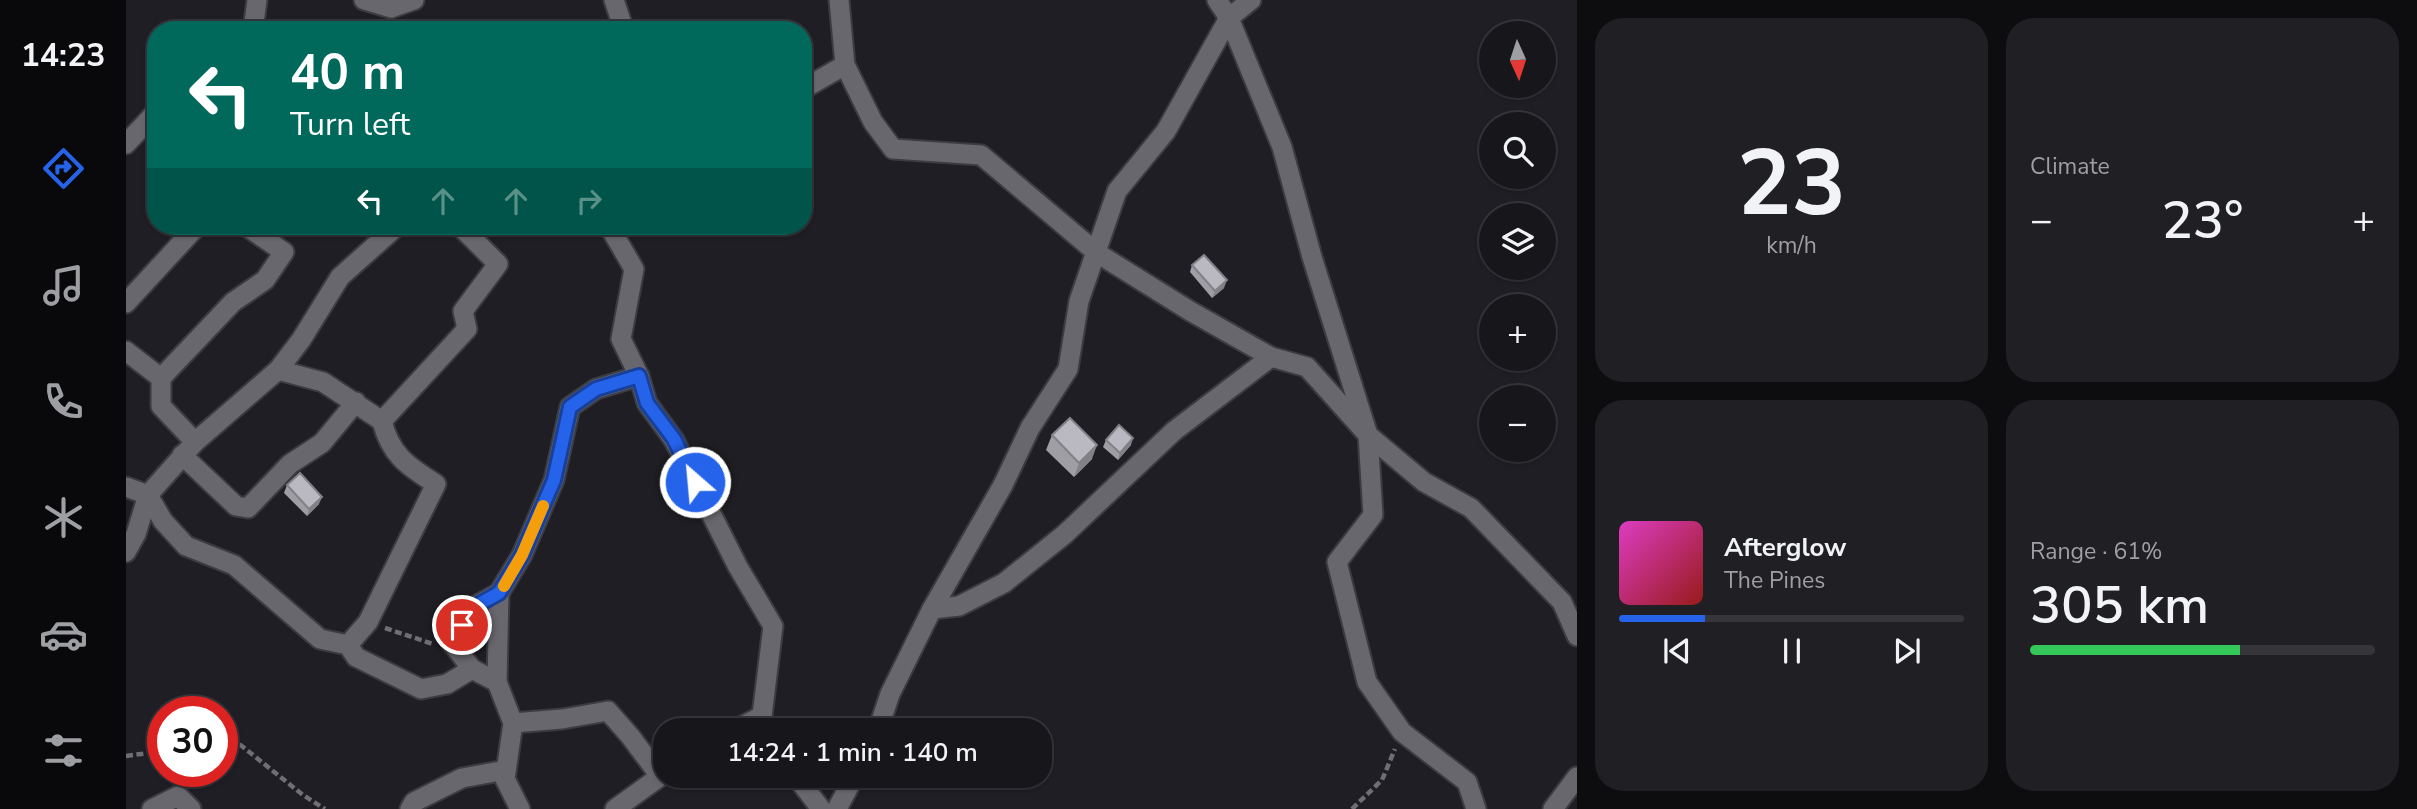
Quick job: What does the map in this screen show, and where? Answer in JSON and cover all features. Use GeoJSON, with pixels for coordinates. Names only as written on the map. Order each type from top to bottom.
{"type":"FeatureCollection","features":[{"type":"Feature","properties":{"kind":"street"},"geometry":{"type":"LineString","coordinates":[[254,21],[257,0]]}},
{"type":"Feature","properties":{"kind":"street"},"geometry":{"type":"LineString","coordinates":[[363,0],[391,8],[414,0]]}},
{"type":"Feature","properties":{"kind":"street"},"geometry":{"type":"LineString","coordinates":[[614,0],[621,21]]}},
{"type":"Feature","properties":{"kind":"street"},"geometry":{"type":"LineString","coordinates":[[839,0],[845,65],[873,122],[893,149],[981,155],[1097,253],[1189,311],[1271,357],[1307,366],[1368,435],[1424,482],[1471,508],[1562,602],[1577,636]]}},
{"type":"Feature","properties":{"kind":"street"},"geometry":{"type":"LineString","coordinates":[[1217,0],[1229,18],[1282,147],[1312,257],[1368,435],[1373,516],[1337,562],[1367,682],[1402,732],[1466,782],[1476,809]]}},
{"type":"Feature","properties":{"kind":"street"},"geometry":{"type":"LineString","coordinates":[[882,718],[890,694],[932,609],[1003,485],[1030,428],[1068,369],[1079,301],[1118,191],[1166,131],[1229,18],[1251,0]]}},
{"type":"Feature","properties":{"kind":"street"},"geometry":{"type":"LineString","coordinates":[[812,84],[845,65]]}},
{"type":"Feature","properties":{"kind":"street"},"geometry":{"type":"LineString","coordinates":[[126,144],[147,127]]}},
{"type":"Feature","properties":{"kind":"street"},"geometry":{"type":"LineString","coordinates":[[126,303],[189,235]]}},
{"type":"Feature","properties":{"kind":"street"},"geometry":{"type":"LineString","coordinates":[[259,235],[284,252],[265,280],[233,302],[161,378],[160,406],[188,449],[236,506],[248,508],[290,464],[322,443],[356,402]]}},
{"type":"Feature","properties":{"kind":"street"},"geometry":{"type":"LineString","coordinates":[[126,552],[136,534],[148,495],[188,449],[278,370],[301,340],[340,277],[387,235]]}},
{"type":"Feature","properties":{"kind":"street"},"geometry":{"type":"LineString","coordinates":[[382,421],[467,330],[463,311],[498,264],[469,235]]}},
{"type":"Feature","properties":{"kind":"street"},"geometry":{"type":"LineString","coordinates":[[614,235],[634,269],[621,340],[639,376],[647,403],[674,439],[738,567],[773,626],[764,718]]}},
{"type":"Feature","properties":{"kind":"street"},"geometry":{"type":"LineString","coordinates":[[126,351],[161,378]]}},
{"type":"Feature","properties":{"kind":"street"},"geometry":{"type":"LineString","coordinates":[[932,609],[959,606],[1004,583],[1065,534],[1174,431],[1271,357]]}},
{"type":"Feature","properties":{"kind":"street"},"geometry":{"type":"LineString","coordinates":[[278,370],[323,382],[356,402],[382,421],[386,440],[393,452],[436,484],[368,622],[348,645]]}},
{"type":"Feature","properties":{"kind":"street"},"geometry":{"type":"LineString","coordinates":[[497,682],[472,668],[451,642],[472,608],[499,593],[522,555],[554,480],[570,407],[596,389],[639,376]]}},
{"type":"Feature","properties":{"kind":"street"},"geometry":{"type":"LineString","coordinates":[[126,487],[148,495],[163,522],[186,546],[233,565],[320,639],[348,645],[356,657],[421,689],[447,684],[472,668]]}},
{"type":"Feature","properties":{"kind":"street"},"geometry":{"type":"LineString","coordinates":[[499,593],[497,682],[513,723],[505,779],[520,809]]}},
{"type":"Feature","properties":{"kind":"street"},"geometry":{"type":"LineString","coordinates":[[513,723],[562,719],[608,711],[653,762]]}},
{"type":"Feature","properties":{"kind":"street"},"geometry":{"type":"LineString","coordinates":[[410,809],[414,802],[462,778],[506,770]]}},
{"type":"Feature","properties":{"kind":"street"},"geometry":{"type":"LineString","coordinates":[[1553,809],[1577,777]]}},
{"type":"Feature","properties":{"kind":"street"},"geometry":{"type":"LineString","coordinates":[[615,809],[653,781]]}},
{"type":"Feature","properties":{"kind":"street"},"geometry":{"type":"LineString","coordinates":[[805,788],[821,809]]}},
{"type":"Feature","properties":{"kind":"street"},"geometry":{"type":"LineString","coordinates":[[837,809],[848,788]]}},
{"type":"Feature","properties":{"kind":"street"},"geometry":{"type":"LineString","coordinates":[[152,809],[178,796],[191,809]]}},
{"type":"Feature","properties":{"kind":"path"},"geometry":{"type":"LineString","coordinates":[[368,622],[431,645],[451,642]]}},
{"type":"Feature","properties":{"kind":"path"},"geometry":{"type":"LineString","coordinates":[[1352,809],[1382,780],[1402,732]]}},
{"type":"Feature","properties":{"kind":"path"},"geometry":{"type":"LineString","coordinates":[[238,743],[325,809]]}},
{"type":"Feature","properties":{"kind":"path"},"geometry":{"type":"LineString","coordinates":[[126,756],[147,753]]}},
{"type":"Feature","properties":{"kind":"building"},"geometry":{"type":"Polygon","coordinates":[[[1204,255],[1227,280],[1215,291],[1192,265],[1204,255]]]}},
{"type":"Feature","properties":{"kind":"building"},"geometry":{"type":"Polygon","coordinates":[[[1070,418],[1097,445],[1079,463],[1052,435],[1070,418]]]}},
{"type":"Feature","properties":{"kind":"building"},"geometry":{"type":"Polygon","coordinates":[[[1119,425],[1133,438],[1120,453],[1106,440],[1119,425]]]}},
{"type":"Feature","properties":{"kind":"building"},"geometry":{"type":"Polygon","coordinates":[[[300,473],[322,497],[309,509],[287,485],[300,473]]]}},
{"type":"Feature","properties":{"kind":"slow traffic"},"geometry":{"type":"LineString","coordinates":[[504,586],[522,555],[543,506]]}},
{"type":"Feature","properties":{"kind":"route"},"geometry":{"type":"LineString","coordinates":[[462,625],[472,608],[499,593],[522,555],[554,480],[570,407],[596,389],[639,376],[647,403],[674,439],[695,482]]}}]}
